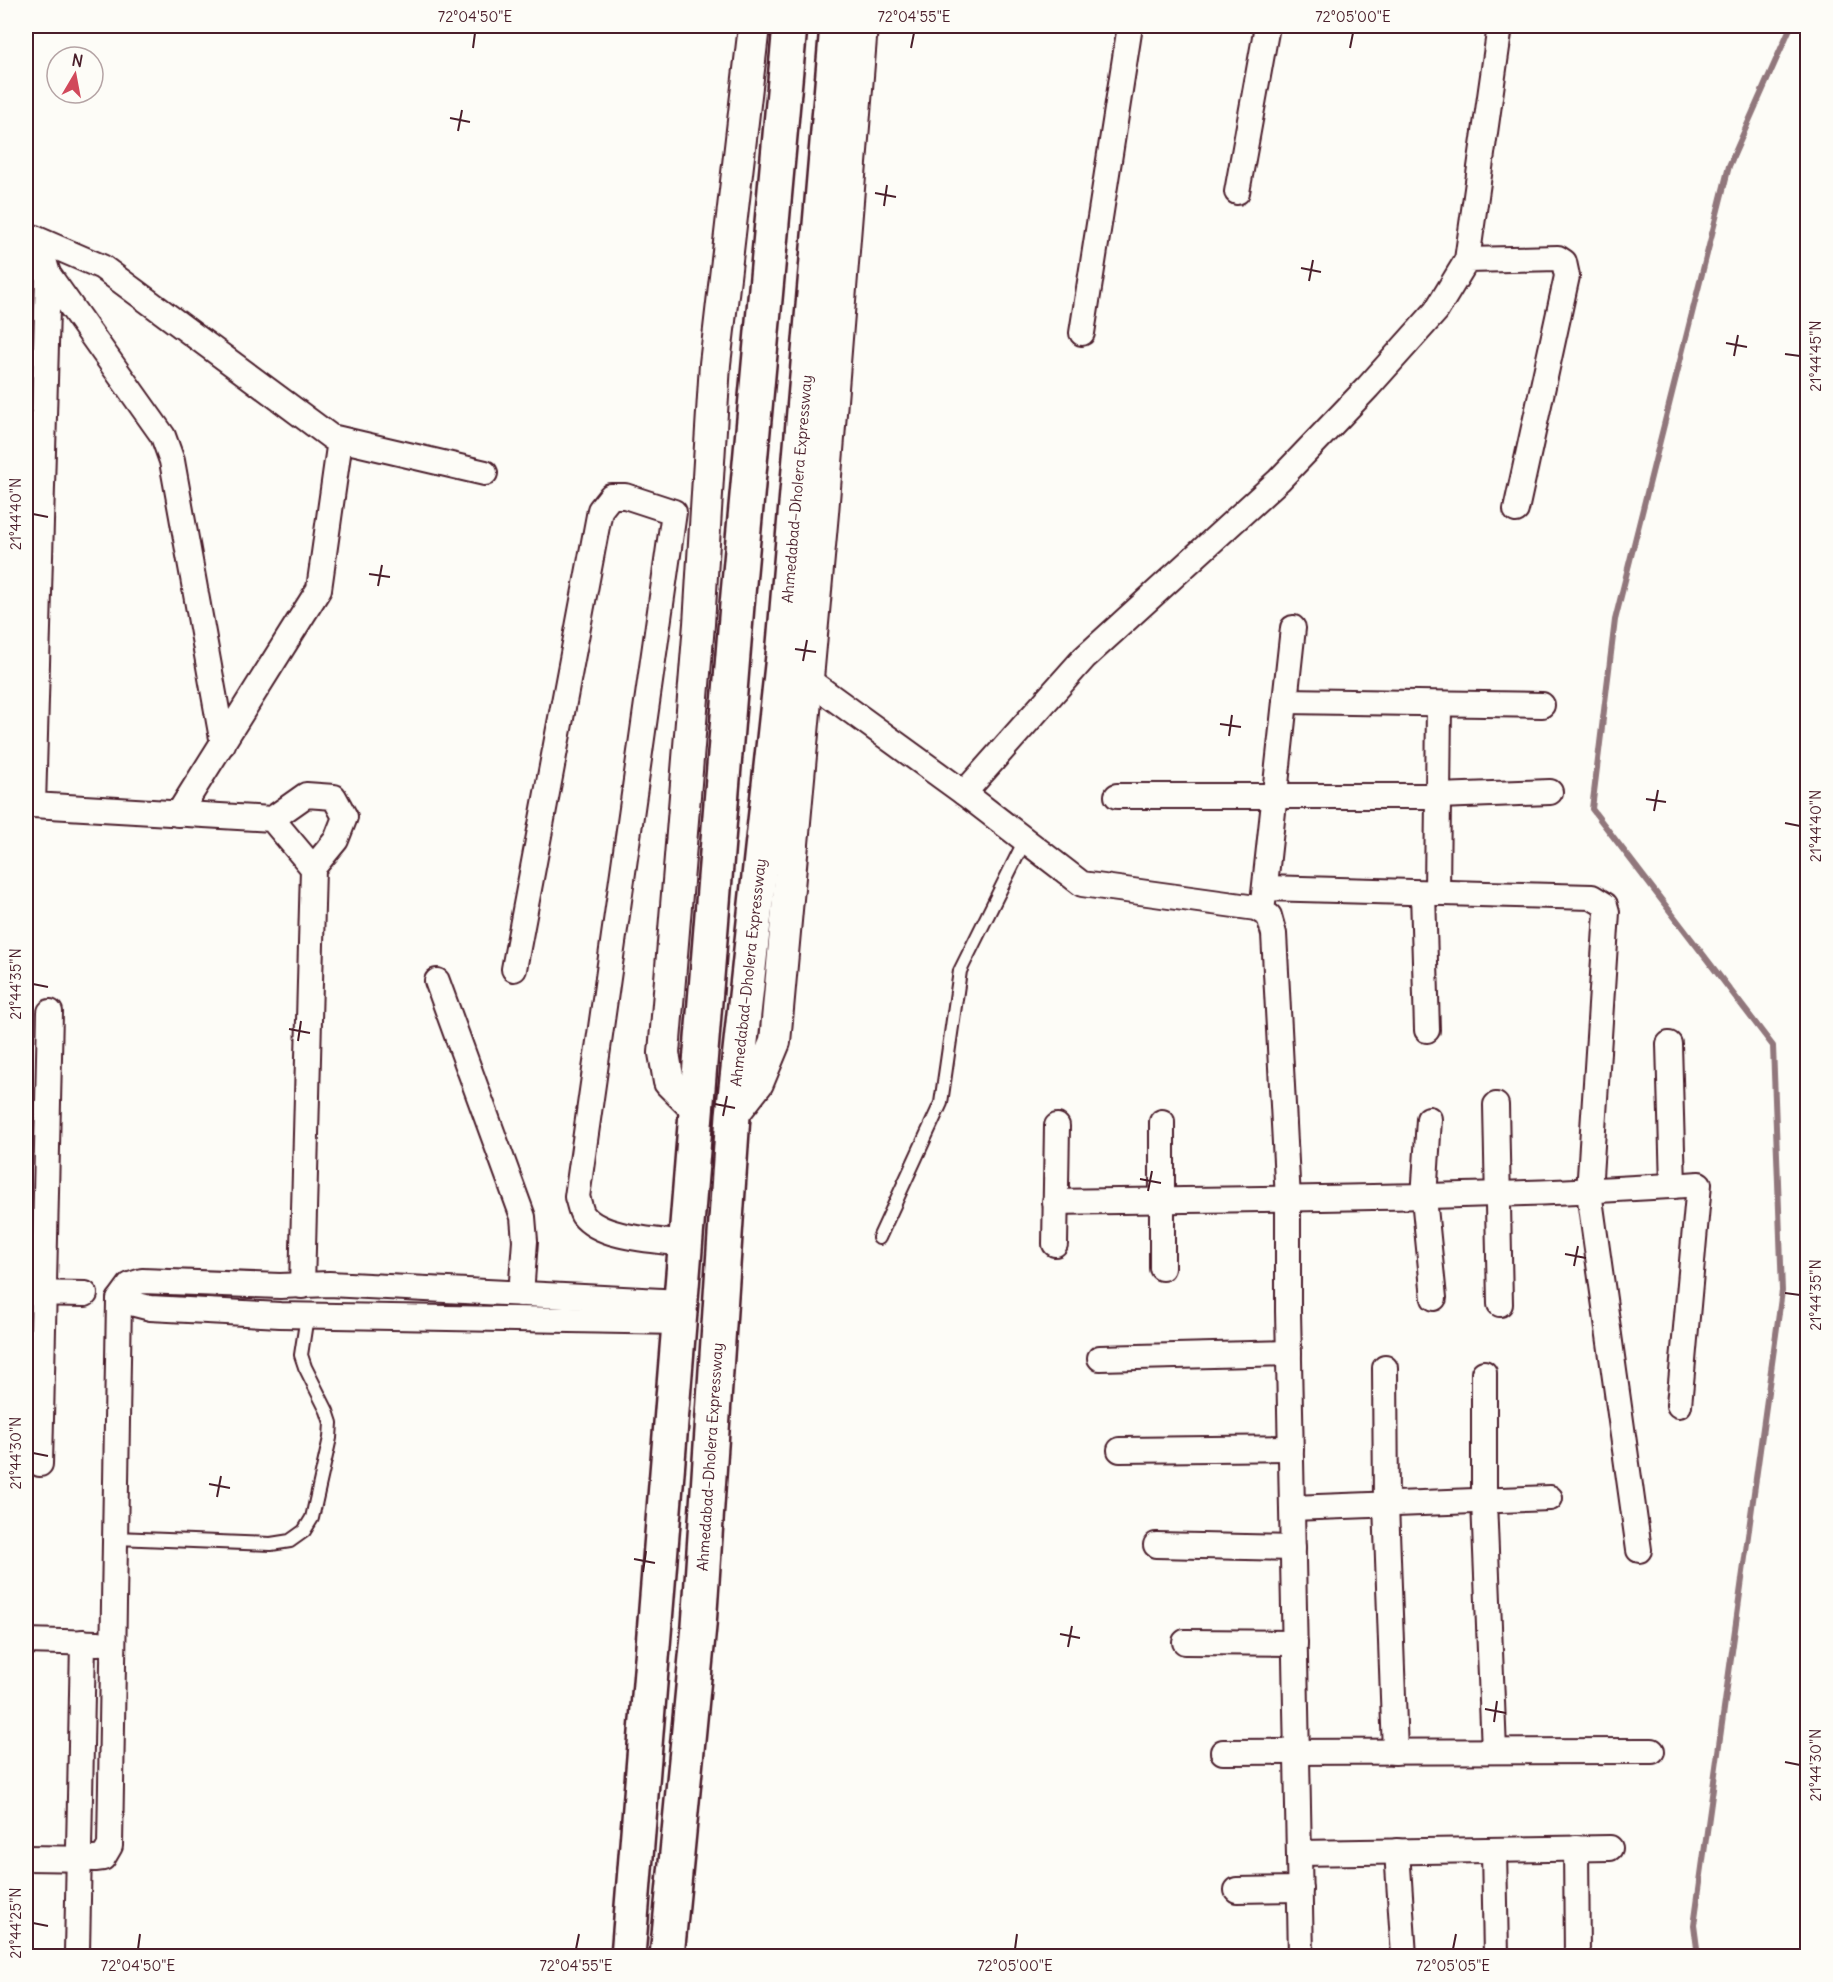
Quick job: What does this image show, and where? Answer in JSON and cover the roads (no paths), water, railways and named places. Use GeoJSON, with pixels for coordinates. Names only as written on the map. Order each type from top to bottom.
{"type":"FeatureCollection","features":[{"type":"Feature","properties":{"kind":"highway"},"geometry":{"type":"LineString","coordinates":[[628,1956],[736,616],[790,26]]}},
{"type":"Feature","properties":{"kind":"highway","name":"Ahmedabad–Dholera Expressway"},"geometry":{"type":"LineString","coordinates":[[667,1956],[699,1626],[733,1115],[784,645],[837,26]]}},
{"type":"Feature","properties":{"kind":"street"},"geometry":{"type":"LineString","coordinates":[[697,1110],[669,1082],[664,1053],[706,517],[715,364],[754,26]]}},
{"type":"Feature","properties":{"kind":"street"},"geometry":{"type":"LineString","coordinates":[[733,1115],[758,1083],[775,1041],[823,513],[862,26]]}},
{"type":"Feature","properties":{"kind":"street"},"geometry":{"type":"LineString","coordinates":[[1082,333],[1130,26]]}},
{"type":"Feature","properties":{"kind":"street"},"geometry":{"type":"LineString","coordinates":[[1237,192],[1267,26]]}},
{"type":"Feature","properties":{"kind":"street"},"geometry":{"type":"LineString","coordinates":[[964,793],[1084,658],[1279,480],[1368,387],[1436,311],[1467,260],[1500,26]]}},
{"type":"Feature","properties":{"kind":"street"},"geometry":{"type":"LineString","coordinates":[[27,234],[42,253],[48,274],[29,805],[272,819],[306,795],[334,798],[345,817],[336,840],[314,868],[291,1286],[280,1315]]}},
{"type":"Feature","properties":{"kind":"street"},"geometry":{"type":"LineString","coordinates":[[27,234],[102,267],[323,432],[340,440],[485,472]]}},
{"type":"Feature","properties":{"kind":"street"},"geometry":{"type":"LineString","coordinates":[[1467,260],[1558,258],[1567,267],[1567,276],[1516,510]]}},
{"type":"Feature","properties":{"kind":"street"},"geometry":{"type":"LineString","coordinates":[[48,274],[163,436],[172,461],[223,744]]}},
{"type":"Feature","properties":{"kind":"street"},"geometry":{"type":"LineString","coordinates":[[178,814],[319,589],[340,440]]}},
{"type":"Feature","properties":{"kind":"street"},"geometry":{"type":"LineString","coordinates":[[514,969],[600,510],[611,496],[625,496],[674,512],[706,517]]}},
{"type":"Feature","properties":{"kind":"street"},"geometry":{"type":"LineString","coordinates":[[674,512],[577,1197],[583,1215],[598,1227],[621,1235],[686,1244]]}},
{"type":"Feature","properties":{"kind":"street"},"geometry":{"type":"LineString","coordinates":[[1262,912],[1293,628]]}},
{"type":"Feature","properties":{"kind":"street"},"geometry":{"type":"LineString","coordinates":[[807,679],[964,793],[1082,884],[1256,908],[1269,916],[1274,934],[1288,1200],[1289,1353],[1302,1956]]}},
{"type":"Feature","properties":{"kind":"street"},"geometry":{"type":"LineString","coordinates":[[1285,701],[1542,705]]}},
{"type":"Feature","properties":{"kind":"street"},"geometry":{"type":"LineString","coordinates":[[1427,1030],[1430,893],[1438,796],[1439,704]]}},
{"type":"Feature","properties":{"kind":"street"},"geometry":{"type":"LineString","coordinates":[[1117,796],[1438,796],[1550,792]]}},
{"type":"Feature","properties":{"kind":"street"},"geometry":{"type":"LineString","coordinates":[[272,819],[314,868]]}},
{"type":"Feature","properties":{"kind":"street"},"geometry":{"type":"LineString","coordinates":[[1265,888],[1592,897],[1605,905],[1607,912],[1589,1192],[1639,1551]]}},
{"type":"Feature","properties":{"kind":"street"},"geometry":{"type":"LineString","coordinates":[[437,981],[523,1217],[525,1241],[521,1294]]}},
{"type":"Feature","properties":{"kind":"street"},"geometry":{"type":"LineString","coordinates":[[40,1464],[34,1294],[37,1104],[50,1012]]}},
{"type":"Feature","properties":{"kind":"street"},"geometry":{"type":"LineString","coordinates":[[1669,1044],[1673,1186]]}},
{"type":"Feature","properties":{"kind":"street"},"geometry":{"type":"LineString","coordinates":[[1496,1104],[1500,1304]]}},
{"type":"Feature","properties":{"kind":"street"},"geometry":{"type":"LineString","coordinates":[[1429,1119],[1424,1198],[1434,1298]]}},
{"type":"Feature","properties":{"kind":"street"},"geometry":{"type":"LineString","coordinates":[[1162,1122],[1162,1268]]}},
{"type":"Feature","properties":{"kind":"street"},"geometry":{"type":"LineString","coordinates":[[1055,1244],[1057,1126]]}},
{"type":"Feature","properties":{"kind":"street"},"geometry":{"type":"LineString","coordinates":[[1055,1202],[1424,1198],[1589,1192],[1699,1184],[1679,1405]]}},
{"type":"Feature","properties":{"kind":"street"},"geometry":{"type":"LineString","coordinates":[[26,1858],[103,1858],[110,1846],[119,1300],[130,1285],[142,1281],[291,1286],[329,1284],[521,1294],[681,1312]]}},
{"type":"Feature","properties":{"kind":"street"},"geometry":{"type":"LineString","coordinates":[[318,1316],[329,1284]]}},
{"type":"Feature","properties":{"kind":"street"},"geometry":{"type":"LineString","coordinates":[[34,1294],[85,1294]]}},
{"type":"Feature","properties":{"kind":"street"},"geometry":{"type":"LineString","coordinates":[[119,1300],[150,1308],[318,1316],[681,1312]]}},
{"type":"Feature","properties":{"kind":"street"},"geometry":{"type":"LineString","coordinates":[[1100,1358],[1289,1353]]}},
{"type":"Feature","properties":{"kind":"street"},"geometry":{"type":"LineString","coordinates":[[1385,1368],[1386,1504],[1395,1752]]}},
{"type":"Feature","properties":{"kind":"street"},"geometry":{"type":"LineString","coordinates":[[1484,1372],[1484,1501],[1494,1751]]}},
{"type":"Feature","properties":{"kind":"street"},"geometry":{"type":"LineString","coordinates":[[1120,1450],[1291,1448]]}},
{"type":"Feature","properties":{"kind":"street"},"geometry":{"type":"LineString","coordinates":[[1292,1508],[1550,1498]]}},
{"type":"Feature","properties":{"kind":"street"},"geometry":{"type":"LineString","coordinates":[[1156,1545],[1293,1548]]}},
{"type":"Feature","properties":{"kind":"street"},"geometry":{"type":"LineString","coordinates":[[26,1641],[114,1643]]}},
{"type":"Feature","properties":{"kind":"street"},"geometry":{"type":"LineString","coordinates":[[78,1952],[84,1642]]}},
{"type":"Feature","properties":{"kind":"street"},"geometry":{"type":"LineString","coordinates":[[1185,1642],[1295,1643]]}},
{"type":"Feature","properties":{"kind":"street"},"geometry":{"type":"LineString","coordinates":[[1223,1752],[1652,1751]]}},
{"type":"Feature","properties":{"kind":"street"},"geometry":{"type":"LineString","coordinates":[[1576,1848],[1577,1956]]}},
{"type":"Feature","properties":{"kind":"street"},"geometry":{"type":"LineString","coordinates":[[1299,1853],[1610,1848]]}},
{"type":"Feature","properties":{"kind":"street"},"geometry":{"type":"LineString","coordinates":[[1494,1850],[1496,1956]]}},
{"type":"Feature","properties":{"kind":"street"},"geometry":{"type":"LineString","coordinates":[[1397,1851],[1404,1956]]}},
{"type":"Feature","properties":{"kind":"street"},"geometry":{"type":"LineString","coordinates":[[1237,1890],[1300,1889]]}},
{"type":"Feature","properties":{"kind":"lane"},"geometry":{"type":"LineString","coordinates":[[879,1238],[941,1103],[960,971],[1025,840]]}},
{"type":"Feature","properties":{"kind":"lane"},"geometry":{"type":"LineString","coordinates":[[116,1538],[271,1544],[290,1540],[304,1532],[312,1518],[331,1423],[302,1355],[318,1316]]}},
{"type":"Feature","properties":{"kind":"waterway"},"geometry":{"type":"LineString","coordinates":[[1698,1956],[1694,1925],[1782,1291],[1773,1046],[1592,809],[1615,620],[1729,166],[1791,26]]}}]}
